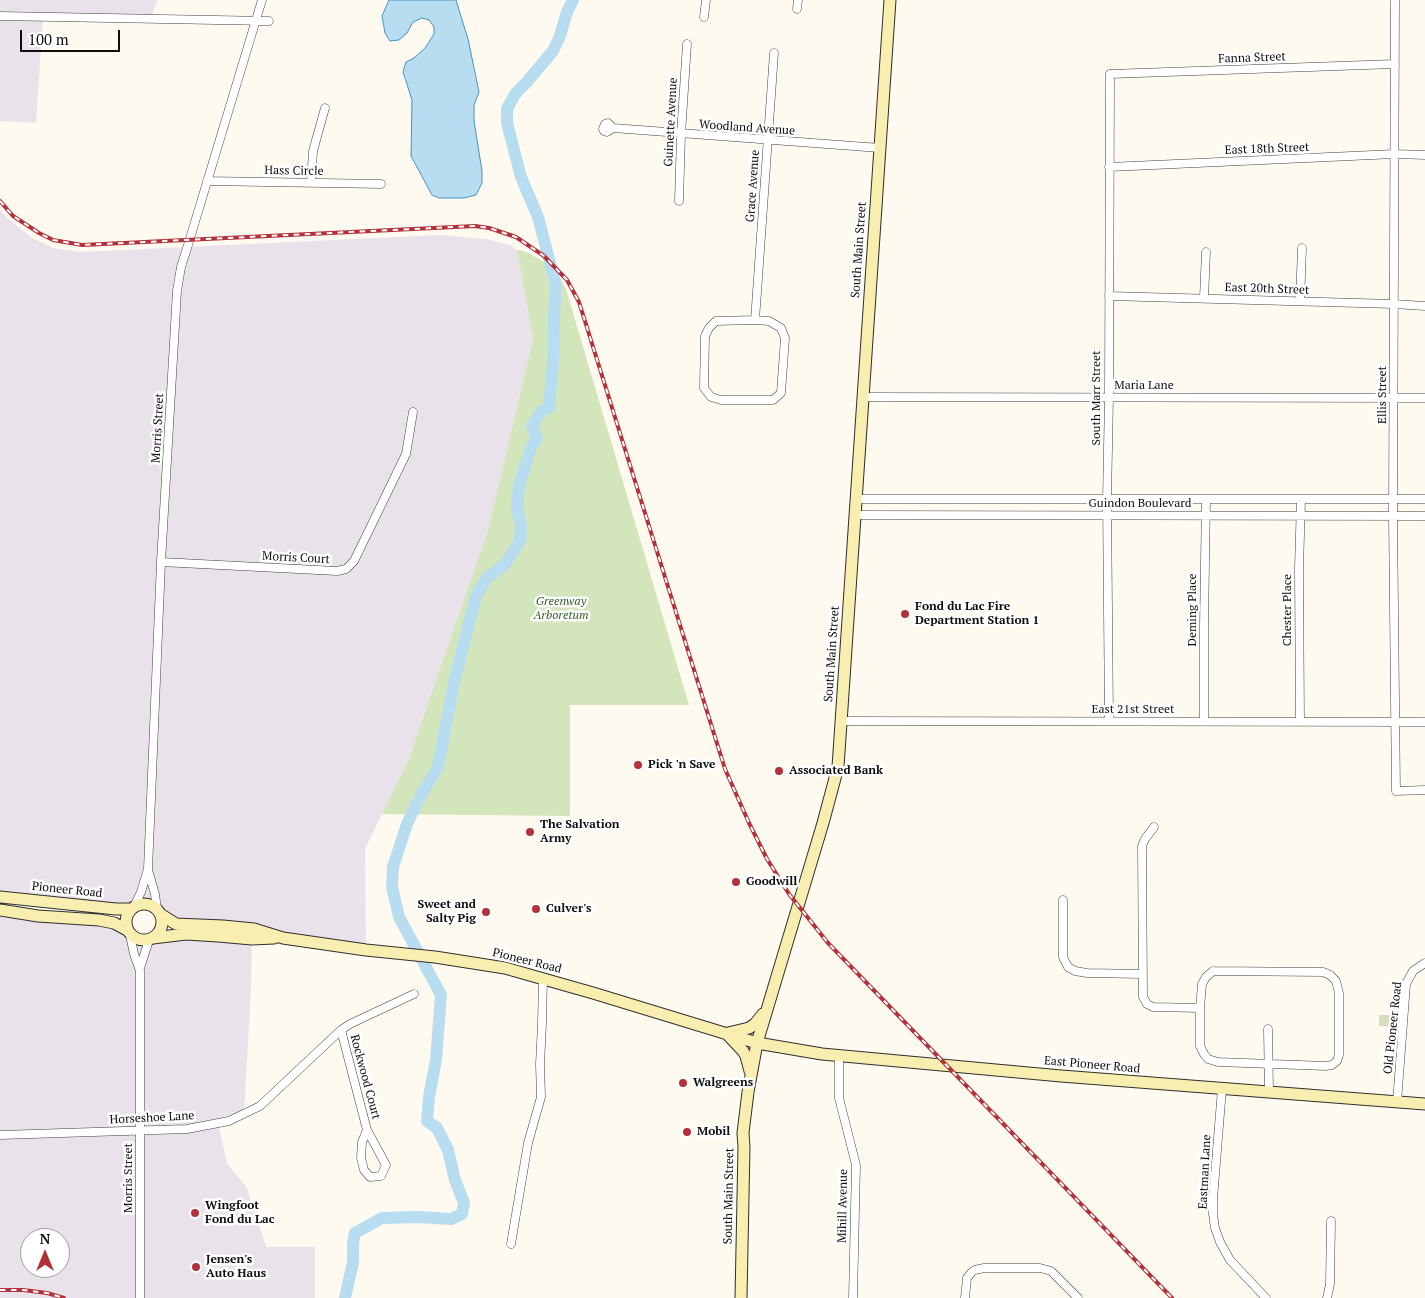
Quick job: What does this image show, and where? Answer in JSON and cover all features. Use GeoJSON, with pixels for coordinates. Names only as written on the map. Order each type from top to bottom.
{"type":"FeatureCollection","features":[{"type":"Feature","properties":{"kind":"main road","name":"South Main Street"},"geometry":{"type":"LineString","coordinates":[[741,1298],[743,1133],[757,1043],[838,767],[890,0]]}},
{"type":"Feature","properties":{"kind":"main road","name":"Pioneer Road"},"geometry":{"type":"LineString","coordinates":[[0,897],[116,909],[133,908]]}},
{"type":"Feature","properties":{"kind":"main road"},"geometry":{"type":"LineString","coordinates":[[0,910],[38,916],[114,922],[129,933],[140,940],[151,939],[160,930],[162,924],[158,912],[150,905],[143,904],[133,908],[126,919],[129,933]]}},
{"type":"Feature","properties":{"kind":"main road","name":"Pioneer Road"},"geometry":{"type":"LineString","coordinates":[[158,912],[176,924],[254,929],[284,938],[495,966],[543,978],[757,1043]]}},
{"type":"Feature","properties":{"kind":"main road","name":"Pioneer Road"},"geometry":{"type":"LineString","coordinates":[[151,939],[186,934],[252,940],[284,938]]}},
{"type":"Feature","properties":{"kind":"main road"},"geometry":{"type":"LineString","coordinates":[[751,1076],[743,1051],[727,1034],[743,1030],[754,1024],[768,1009]]}},
{"type":"Feature","properties":{"kind":"main road","name":"East Pioneer Road"},"geometry":{"type":"LineString","coordinates":[[757,1043],[839,1056],[946,1066],[1425,1104]]}},
{"type":"Feature","properties":{"kind":"street","name":"Morris Street"},"geometry":{"type":"LineString","coordinates":[[133,908],[141,892],[148,869],[161,562],[177,291],[207,181],[262,0]]}},
{"type":"Feature","properties":{"kind":"street"},"geometry":{"type":"LineString","coordinates":[[704,17],[706,0]]}},
{"type":"Feature","properties":{"kind":"street"},"geometry":{"type":"LineString","coordinates":[[797,9],[798,0]]}},
{"type":"Feature","properties":{"kind":"street","name":"Ellis Street"},"geometry":{"type":"LineString","coordinates":[[1395,0],[1393,516],[1396,791],[1425,790]]}},
{"type":"Feature","properties":{"kind":"street"},"geometry":{"type":"LineString","coordinates":[[0,16],[269,21]]}},
{"type":"Feature","properties":{"kind":"street","name":"Guinette Avenue"},"geometry":{"type":"LineString","coordinates":[[679,201],[687,44]]}},
{"type":"Feature","properties":{"kind":"street","name":"Grace Avenue"},"geometry":{"type":"LineString","coordinates":[[755,320],[774,54]]}},
{"type":"Feature","properties":{"kind":"street","name":"Fanna Street"},"geometry":{"type":"LineString","coordinates":[[1110,74],[1395,64]]}},
{"type":"Feature","properties":{"kind":"street","name":"South Marr Street"},"geometry":{"type":"LineString","coordinates":[[1109,722],[1110,74]]}},
{"type":"Feature","properties":{"kind":"street"},"geometry":{"type":"LineString","coordinates":[[311,183],[313,151],[325,108]]}},
{"type":"Feature","properties":{"kind":"street","name":"Woodland Avenue"},"geometry":{"type":"LineString","coordinates":[[613,128],[880,148]]}},
{"type":"Feature","properties":{"kind":"street","name":"East 18th Street"},"geometry":{"type":"LineString","coordinates":[[1109,167],[1395,154],[1425,155]]}},
{"type":"Feature","properties":{"kind":"street","name":"Hass Circle"},"geometry":{"type":"LineString","coordinates":[[207,181],[381,184]]}},
{"type":"Feature","properties":{"kind":"street"},"geometry":{"type":"LineString","coordinates":[[1300,301],[1302,248]]}},
{"type":"Feature","properties":{"kind":"street"},"geometry":{"type":"LineString","coordinates":[[1204,298],[1206,252]]}},
{"type":"Feature","properties":{"kind":"street","name":"East 20th Street"},"geometry":{"type":"LineString","coordinates":[[1109,296],[1425,306]]}},
{"type":"Feature","properties":{"kind":"street"},"geometry":{"type":"LineString","coordinates":[[755,320],[769,321],[781,328],[784,338],[781,393],[772,400],[721,400],[711,397],[704,388],[705,336],[709,328],[716,321],[755,320]]}},
{"type":"Feature","properties":{"kind":"street","name":"Maria Lane"},"geometry":{"type":"LineString","coordinates":[[863,397],[1425,398]]}},
{"type":"Feature","properties":{"kind":"street","name":"Morris Court"},"geometry":{"type":"LineString","coordinates":[[161,562],[337,571],[349,568],[406,454],[413,412]]}},
{"type":"Feature","properties":{"kind":"street","name":"Guindon Boulevard"},"geometry":{"type":"LineString","coordinates":[[856,499],[1425,499]]}},
{"type":"Feature","properties":{"kind":"street","name":"Deming Place"},"geometry":{"type":"LineString","coordinates":[[1204,722],[1206,499]]}},
{"type":"Feature","properties":{"kind":"street","name":"Chester Place"},"geometry":{"type":"LineString","coordinates":[[1300,722],[1301,499]]}},
{"type":"Feature","properties":{"kind":"street","name":"Guindon Boulevard"},"geometry":{"type":"LineString","coordinates":[[854,516],[1425,516]]}},
{"type":"Feature","properties":{"kind":"street","name":"East 21st Street"},"geometry":{"type":"LineString","coordinates":[[841,721],[1425,722]]}},
{"type":"Feature","properties":{"kind":"street"},"geometry":{"type":"LineString","coordinates":[[1154,827],[1147,835],[1142,846],[1142,995],[1144,1001],[1153,1007],[1200,1008]]}},
{"type":"Feature","properties":{"kind":"street","name":"Morris Street"},"geometry":{"type":"LineString","coordinates":[[148,869],[158,912]]}},
{"type":"Feature","properties":{"kind":"street"},"geometry":{"type":"LineString","coordinates":[[1063,900],[1063,958],[1068,967],[1075,971],[1087,973],[1142,974]]}},
{"type":"Feature","properties":{"kind":"street","name":"Morris Street"},"geometry":{"type":"LineString","coordinates":[[129,933],[134,954],[140,968]]}},
{"type":"Feature","properties":{"kind":"street","name":"Morris Street"},"geometry":{"type":"LineString","coordinates":[[140,1298],[140,968],[151,939]]}},
{"type":"Feature","properties":{"kind":"street","name":"Old Pioneer Road"},"geometry":{"type":"LineString","coordinates":[[1397,1102],[1406,984],[1413,971],[1425,963]]}},
{"type":"Feature","properties":{"kind":"street"},"geometry":{"type":"LineString","coordinates":[[1213,971],[1323,972],[1332,976],[1337,983],[1339,1000],[1339,1055],[1337,1061],[1328,1066],[1218,1062],[1212,1060],[1206,1057],[1200,1046],[1200,1008],[1202,984],[1213,971]]}},
{"type":"Feature","properties":{"kind":"street"},"geometry":{"type":"LineString","coordinates":[[511,1244],[528,1143],[541,1099],[540,1064],[543,978]]}},
{"type":"Feature","properties":{"kind":"street","name":"Horseshoe Lane"},"geometry":{"type":"LineString","coordinates":[[0,1135],[187,1129],[229,1121],[260,1106],[341,1030],[414,994]]}},
{"type":"Feature","properties":{"kind":"street","name":"Rockwood Court"},"geometry":{"type":"LineString","coordinates":[[341,1030],[367,1130],[386,1165],[381,1176],[370,1177],[364,1170],[361,1158],[362,1142],[367,1130]]}},
{"type":"Feature","properties":{"kind":"street"},"geometry":{"type":"LineString","coordinates":[[1268,1030],[1269,1092]]}},
{"type":"Feature","properties":{"kind":"street","name":"Mihill Avenue"},"geometry":{"type":"LineString","coordinates":[[839,1056],[839,1098],[856,1165],[852,1298]]}},
{"type":"Feature","properties":{"kind":"street","name":"Eastman Lane"},"geometry":{"type":"LineString","coordinates":[[1222,1089],[1213,1199],[1215,1228],[1230,1260],[1266,1298]]}},
{"type":"Feature","properties":{"kind":"street"},"geometry":{"type":"LineString","coordinates":[[1327,1298],[1330,1284],[1331,1221]]}},
{"type":"Feature","properties":{"kind":"street"},"geometry":{"type":"LineString","coordinates":[[965,1298],[967,1278],[975,1270],[984,1268],[1040,1268],[1051,1271],[1078,1298]]}},
{"type":"Feature","properties":{"kind":"shaded area"},"geometry":{"type":"Polygon","coordinates":[[[0,0],[158,0],[150,19],[43,17],[36,123],[0,121],[0,0]]]}},
{"type":"Feature","properties":{"kind":"shaded area"},"geometry":{"type":"Polygon","coordinates":[[[0,210],[8,219],[31,237],[53,248],[80,252],[440,235],[485,239],[510,245],[517,250],[533,339],[488,530],[408,761],[365,849],[366,950],[176,924],[154,907],[143,904],[0,897],[0,210]]]}},
{"type":"Feature","properties":{"kind":"shaded area"},"geometry":{"type":"Polygon","coordinates":[[[0,910],[99,920],[143,941],[153,938],[252,939],[244,1114],[218,1123],[227,1163],[247,1188],[266,1247],[315,1247],[315,1298],[0,1298],[0,910]]]}},
{"type":"Feature","properties":{"kind":"green space","name":"Greenway Arboretum"},"geometry":{"type":"Polygon","coordinates":[[[517,250],[530,254],[547,265],[561,279],[566,289],[689,705],[570,705],[570,816],[382,814],[408,761],[488,530],[533,339],[517,250]]]}},
{"type":"Feature","properties":{"kind":"green space"},"geometry":{"type":"Polygon","coordinates":[[[1379,1015],[1393,1015],[1393,1027],[1379,1026],[1379,1015]]]}},
{"type":"Feature","properties":{"kind":"water"},"geometry":{"type":"Polygon","coordinates":[[[389,0],[456,0],[468,39],[479,92],[474,105],[474,121],[482,171],[482,183],[476,195],[464,198],[439,198],[432,195],[411,156],[412,100],[403,72],[406,62],[414,58],[425,48],[434,34],[434,27],[429,20],[422,18],[413,22],[407,33],[399,40],[390,41],[385,33],[382,16],[389,0]]]}},
{"type":"Feature","properties":{"kind":"waterway"},"geometry":{"type":"LineString","coordinates":[[345,1298],[353,1262],[355,1233],[382,1218],[419,1217],[451,1219],[462,1214],[464,1203],[455,1180],[448,1150],[437,1128],[427,1121],[429,1097],[436,1060],[441,995],[399,917],[392,887],[393,867],[407,824],[421,795],[438,767],[454,682],[476,596],[486,579],[505,564],[520,541],[521,525],[517,509],[519,486],[531,447],[537,439],[532,426],[541,411],[549,408],[556,286],[538,217],[521,177],[507,123],[507,109],[515,94],[553,51],[573,0]]}},
{"type":"Feature","properties":{"kind":"railway"},"geometry":{"type":"LineString","coordinates":[[0,201],[13,216],[39,233],[53,240],[82,245],[475,226],[489,228],[516,237],[544,256],[567,280],[579,302],[725,769],[767,859],[789,894],[828,943],[1172,1298]]}},
{"type":"Feature","properties":{"kind":"railway"},"geometry":{"type":"LineString","coordinates":[[0,1290],[23,1290],[47,1293],[64,1298]]}},
{"type":"Feature","properties":{"kind":"place","name":"Fond du Lac Fire Department Station 1"},"geometry":{"type":"Point","coordinates":[905,614]}},
{"type":"Feature","properties":{"kind":"place","name":"Pick 'n Save"},"geometry":{"type":"Point","coordinates":[638,765]}},
{"type":"Feature","properties":{"kind":"place","name":"Associated Bank"},"geometry":{"type":"Point","coordinates":[779,771]}},
{"type":"Feature","properties":{"kind":"place","name":"The Salvation Army"},"geometry":{"type":"Point","coordinates":[530,832]}},
{"type":"Feature","properties":{"kind":"place","name":"Goodwill"},"geometry":{"type":"Point","coordinates":[736,882]}},
{"type":"Feature","properties":{"kind":"place","name":"Culver's"},"geometry":{"type":"Point","coordinates":[536,909]}},
{"type":"Feature","properties":{"kind":"place","name":"Sweet and Salty Pig"},"geometry":{"type":"Point","coordinates":[486,912]}},
{"type":"Feature","properties":{"kind":"place","name":"Walgreens"},"geometry":{"type":"Point","coordinates":[683,1083]}},
{"type":"Feature","properties":{"kind":"place","name":"Mobil"},"geometry":{"type":"Point","coordinates":[687,1132]}},
{"type":"Feature","properties":{"kind":"place","name":"Wingfoot Fond du Lac"},"geometry":{"type":"Point","coordinates":[195,1213]}},
{"type":"Feature","properties":{"kind":"place","name":"Jensen's Auto Haus"},"geometry":{"type":"Point","coordinates":[196,1267]}}]}
